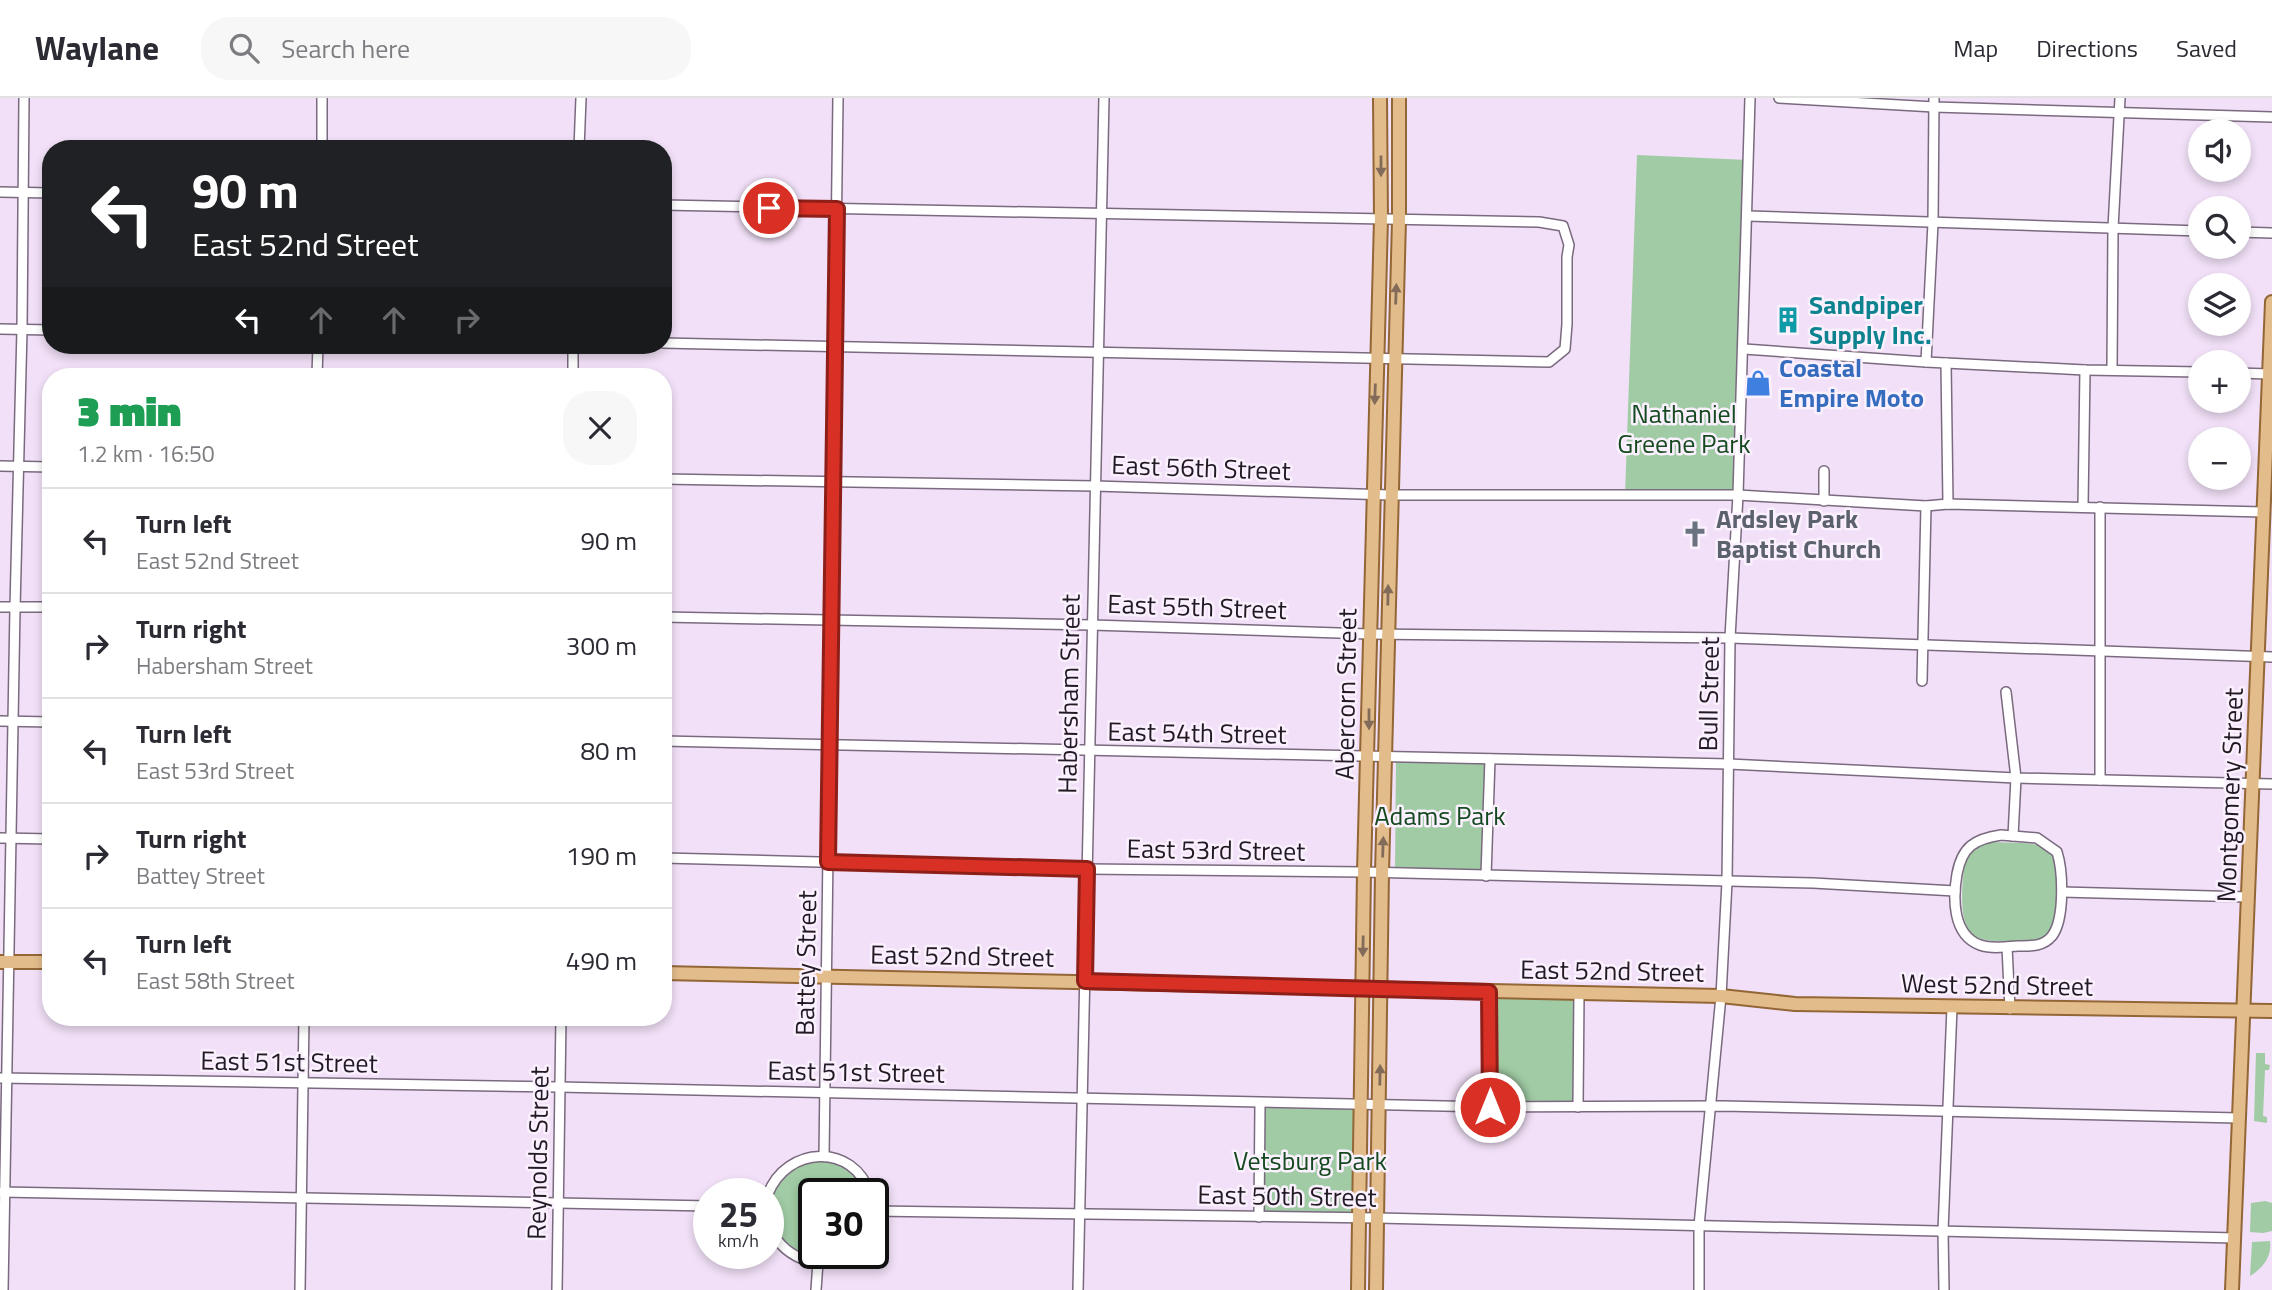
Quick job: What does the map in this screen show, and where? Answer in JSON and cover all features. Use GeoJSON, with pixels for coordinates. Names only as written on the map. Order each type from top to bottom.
{"type":"FeatureCollection","features":[{"type":"Feature","properties":{"kind":"main road","name":"Abercorn Street"},"geometry":{"type":"LineString","coordinates":[[1358,1290],[1369,634],[1381,219],[1380,98]]}},
{"type":"Feature","properties":{"kind":"main road","name":"Abercorn Street"},"geometry":{"type":"LineString","coordinates":[[1376,1290],[1387,634],[1399,220],[1399,98]]}},
{"type":"Feature","properties":{"kind":"main road","name":"Montgomery Street"},"geometry":{"type":"LineString","coordinates":[[2232,1290],[2258,656],[2267,569],[2263,512],[2272,302]]}},
{"type":"Feature","properties":{"kind":"main road"},"geometry":{"type":"LineString","coordinates":[[4,962],[42,962]]}},
{"type":"Feature","properties":{"kind":"main road","name":"East 52nd Street"},"geometry":{"type":"LineString","coordinates":[[672,973],[1721,996]]}},
{"type":"Feature","properties":{"kind":"main road","name":"West 52nd Street"},"geometry":{"type":"LineString","coordinates":[[1721,996],[1795,1003],[2010,1009],[2272,1011]]}},
{"type":"Feature","properties":{"kind":"street"},"geometry":{"type":"LineString","coordinates":[[3,1290],[4,962],[11,838],[24,98]]}},
{"type":"Feature","properties":{"kind":"street"},"geometry":{"type":"LineString","coordinates":[[322,140],[323,98]]}},
{"type":"Feature","properties":{"kind":"street"},"geometry":{"type":"LineString","coordinates":[[579,140],[580,98]]}},
{"type":"Feature","properties":{"kind":"street","name":"Battey Street"},"geometry":{"type":"LineString","coordinates":[[824,1156],[838,98]]}},
{"type":"Feature","properties":{"kind":"street","name":"Habersham Street"},"geometry":{"type":"LineString","coordinates":[[1078,1290],[1104,98]]}},
{"type":"Feature","properties":{"kind":"street","name":"Bull Street"},"geometry":{"type":"LineString","coordinates":[[1699,1290],[1699,1226],[1721,996],[1727,882],[1730,638],[1744,349],[1751,98]]}},
{"type":"Feature","properties":{"kind":"street"},"geometry":{"type":"LineString","coordinates":[[1779,98],[1934,102],[2120,114],[2272,117]]}},
{"type":"Feature","properties":{"kind":"street"},"geometry":{"type":"LineString","coordinates":[[2112,369],[2113,228],[2120,98]]}},
{"type":"Feature","properties":{"kind":"street"},"geometry":{"type":"LineString","coordinates":[[1926,362],[1933,223],[1934,102]]}},
{"type":"Feature","properties":{"kind":"street"},"geometry":{"type":"LineString","coordinates":[[0,192],[42,193]]}},
{"type":"Feature","properties":{"kind":"street"},"geometry":{"type":"LineString","coordinates":[[672,205],[1539,222],[1563,226],[1569,245],[1565,349],[1549,362],[672,343]]}},
{"type":"Feature","properties":{"kind":"street"},"geometry":{"type":"LineString","coordinates":[[1748,216],[2188,231]]}},
{"type":"Feature","properties":{"kind":"street"},"geometry":{"type":"LineString","coordinates":[[2251,232],[2272,233]]}},
{"type":"Feature","properties":{"kind":"street"},"geometry":{"type":"LineString","coordinates":[[0,329],[42,330]]}},
{"type":"Feature","properties":{"kind":"street"},"geometry":{"type":"LineString","coordinates":[[1744,349],[1926,362],[2085,370],[2188,372]]}},
{"type":"Feature","properties":{"kind":"street"},"geometry":{"type":"LineString","coordinates":[[1946,363],[1948,504]]}},
{"type":"Feature","properties":{"kind":"street"},"geometry":{"type":"LineString","coordinates":[[2083,506],[2085,370]]}},
{"type":"Feature","properties":{"kind":"street"},"geometry":{"type":"LineString","coordinates":[[2251,373],[2269,373]]}},
{"type":"Feature","properties":{"kind":"street"},"geometry":{"type":"LineString","coordinates":[[0,466],[42,467]]}},
{"type":"Feature","properties":{"kind":"street"},"geometry":{"type":"LineString","coordinates":[[1824,471],[1824,501]]}},
{"type":"Feature","properties":{"kind":"street","name":"East 56th Street"},"geometry":{"type":"LineString","coordinates":[[672,479],[1095,486],[1372,495],[1738,495],[1926,506],[2083,506],[2263,512]]}},
{"type":"Feature","properties":{"kind":"street"},"geometry":{"type":"LineString","coordinates":[[1922,681],[1926,506]]}},
{"type":"Feature","properties":{"kind":"street"},"geometry":{"type":"LineString","coordinates":[[2100,507],[2100,780]]}},
{"type":"Feature","properties":{"kind":"street"},"geometry":{"type":"LineString","coordinates":[[0,607],[42,607]]}},
{"type":"Feature","properties":{"kind":"street","name":"East 55th Street"},"geometry":{"type":"LineString","coordinates":[[672,617],[1092,625],[1369,634],[1730,638],[2272,657]]}},
{"type":"Feature","properties":{"kind":"street"},"geometry":{"type":"LineString","coordinates":[[2007,692],[2016,778],[2012,836]]}},
{"type":"Feature","properties":{"kind":"street"},"geometry":{"type":"LineString","coordinates":[[0,721],[42,722]]}},
{"type":"Feature","properties":{"kind":"street","name":"East 54th Street"},"geometry":{"type":"LineString","coordinates":[[672,741],[1729,764],[2016,778],[2272,785]]}},
{"type":"Feature","properties":{"kind":"street"},"geometry":{"type":"LineString","coordinates":[[1486,876],[1490,759]]}},
{"type":"Feature","properties":{"kind":"street"},"geometry":{"type":"LineString","coordinates":[[2012,836],[2037,838],[2057,852],[2061,867],[2062,892],[2053,935],[2034,946],[1979,945],[1964,934],[1960,927],[1955,891],[1960,859],[1969,846],[1990,837],[2012,836]]}},
{"type":"Feature","properties":{"kind":"street"},"geometry":{"type":"LineString","coordinates":[[0,838],[42,839]]}},
{"type":"Feature","properties":{"kind":"street","name":"East 53rd Street"},"geometry":{"type":"LineString","coordinates":[[672,858],[1814,883],[1955,891]]}},
{"type":"Feature","properties":{"kind":"street"},"geometry":{"type":"LineString","coordinates":[[2062,892],[2248,897]]}},
{"type":"Feature","properties":{"kind":"street"},"geometry":{"type":"LineString","coordinates":[[2007,947],[2010,1009]]}},
{"type":"Feature","properties":{"kind":"street"},"geometry":{"type":"LineString","coordinates":[[1489,992],[1490,1107]]}},
{"type":"Feature","properties":{"kind":"street"},"geometry":{"type":"LineString","coordinates":[[1578,1107],[1579,993]]}},
{"type":"Feature","properties":{"kind":"street"},"geometry":{"type":"LineString","coordinates":[[1944,1290],[1943,1231],[1952,1007]]}},
{"type":"Feature","properties":{"kind":"street"},"geometry":{"type":"LineString","coordinates":[[300,1290],[304,1026]]}},
{"type":"Feature","properties":{"kind":"street","name":"Reynolds Street"},"geometry":{"type":"LineString","coordinates":[[557,1290],[561,1026]]}},
{"type":"Feature","properties":{"kind":"street","name":"East 51st Street"},"geometry":{"type":"LineString","coordinates":[[3,1078],[1490,1107],[1712,1106],[2238,1118]]}},
{"type":"Feature","properties":{"kind":"street"},"geometry":{"type":"LineString","coordinates":[[1259,1103],[1259,1217]]}},
{"type":"Feature","properties":{"kind":"street"},"geometry":{"type":"LineString","coordinates":[[776,1178],[785,1168],[810,1157],[824,1156],[839,1159],[852,1167],[862,1178]]}},
{"type":"Feature","properties":{"kind":"street"},"geometry":{"type":"LineString","coordinates":[[2,1192],[693,1206]]}},
{"type":"Feature","properties":{"kind":"street","name":"East 50th Street"},"geometry":{"type":"LineString","coordinates":[[889,1211],[1378,1218],[2235,1238]]}},
{"type":"Feature","properties":{"kind":"street"},"geometry":{"type":"LineString","coordinates":[[817,1290],[818,1269]]}},
{"type":"Feature","properties":{"kind":"green space","name":"Nathaniel Greene Park"},"geometry":{"type":"Polygon","coordinates":[[[1637,155],[1748,160],[1738,495],[1625,495],[1637,155]]]}},
{"type":"Feature","properties":{"kind":"green space","name":"Adams Park"},"geometry":{"type":"Polygon","coordinates":[[[1396,762],[1486,762],[1483,872],[1395,869],[1396,762]]]}},
{"type":"Feature","properties":{"kind":"green space"},"geometry":{"type":"Polygon","coordinates":[[[1989,842],[2043,846],[2052,855],[2057,878],[2056,906],[2051,929],[2043,938],[2030,941],[1992,941],[1978,938],[1968,930],[1962,898],[1966,854],[1975,846],[1989,842]]]}},
{"type":"Feature","properties":{"kind":"green space"},"geometry":{"type":"Polygon","coordinates":[[[1489,992],[1579,993],[1578,1107],[1490,1107],[1489,992]]]}},
{"type":"Feature","properties":{"kind":"green space"},"geometry":{"type":"Polygon","coordinates":[[[2256,1053],[2265,1053],[2265,1064],[2270,1065],[2269,1070],[2265,1070],[2263,1116],[2267,1117],[2267,1123],[2254,1121],[2256,1053]]]}},
{"type":"Feature","properties":{"kind":"green space","name":"Vetsburg Park"},"geometry":{"type":"Polygon","coordinates":[[[1264,1108],[1357,1109],[1356,1214],[1264,1213],[1264,1108]]]}},
{"type":"Feature","properties":{"kind":"green space"},"geometry":{"type":"Polygon","coordinates":[[[810,1157],[851,1167],[859,1178],[798,1178],[798,1256],[792,1255],[784,1245],[784,1178],[776,1178],[810,1157]]]}},
{"type":"Feature","properties":{"kind":"green space"},"geometry":{"type":"Polygon","coordinates":[[[2251,1203],[2272,1203],[2272,1231],[2250,1232],[2251,1203]]]}},
{"type":"Feature","properties":{"kind":"green space"},"geometry":{"type":"Polygon","coordinates":[[[2270,1241],[2266,1262],[2250,1276],[2252,1242],[2270,1241]]]}},
{"type":"Feature","properties":{"kind":"place","name":"Sandpiper Supply Inc."},"geometry":{"type":"Point","coordinates":[1788,320]}},
{"type":"Feature","properties":{"kind":"place","name":"Coastal Empire Moto"},"geometry":{"type":"Point","coordinates":[1758,383]}},
{"type":"Feature","properties":{"kind":"place","name":"Ardsley Park Baptist Church"},"geometry":{"type":"Point","coordinates":[1695,534]}},
{"type":"Feature","properties":{"kind":"route"},"geometry":{"type":"LineString","coordinates":[[769,208],[837,209],[828,862],[1087,869],[1085,981],[1489,992],[1490,1107]]}}]}
